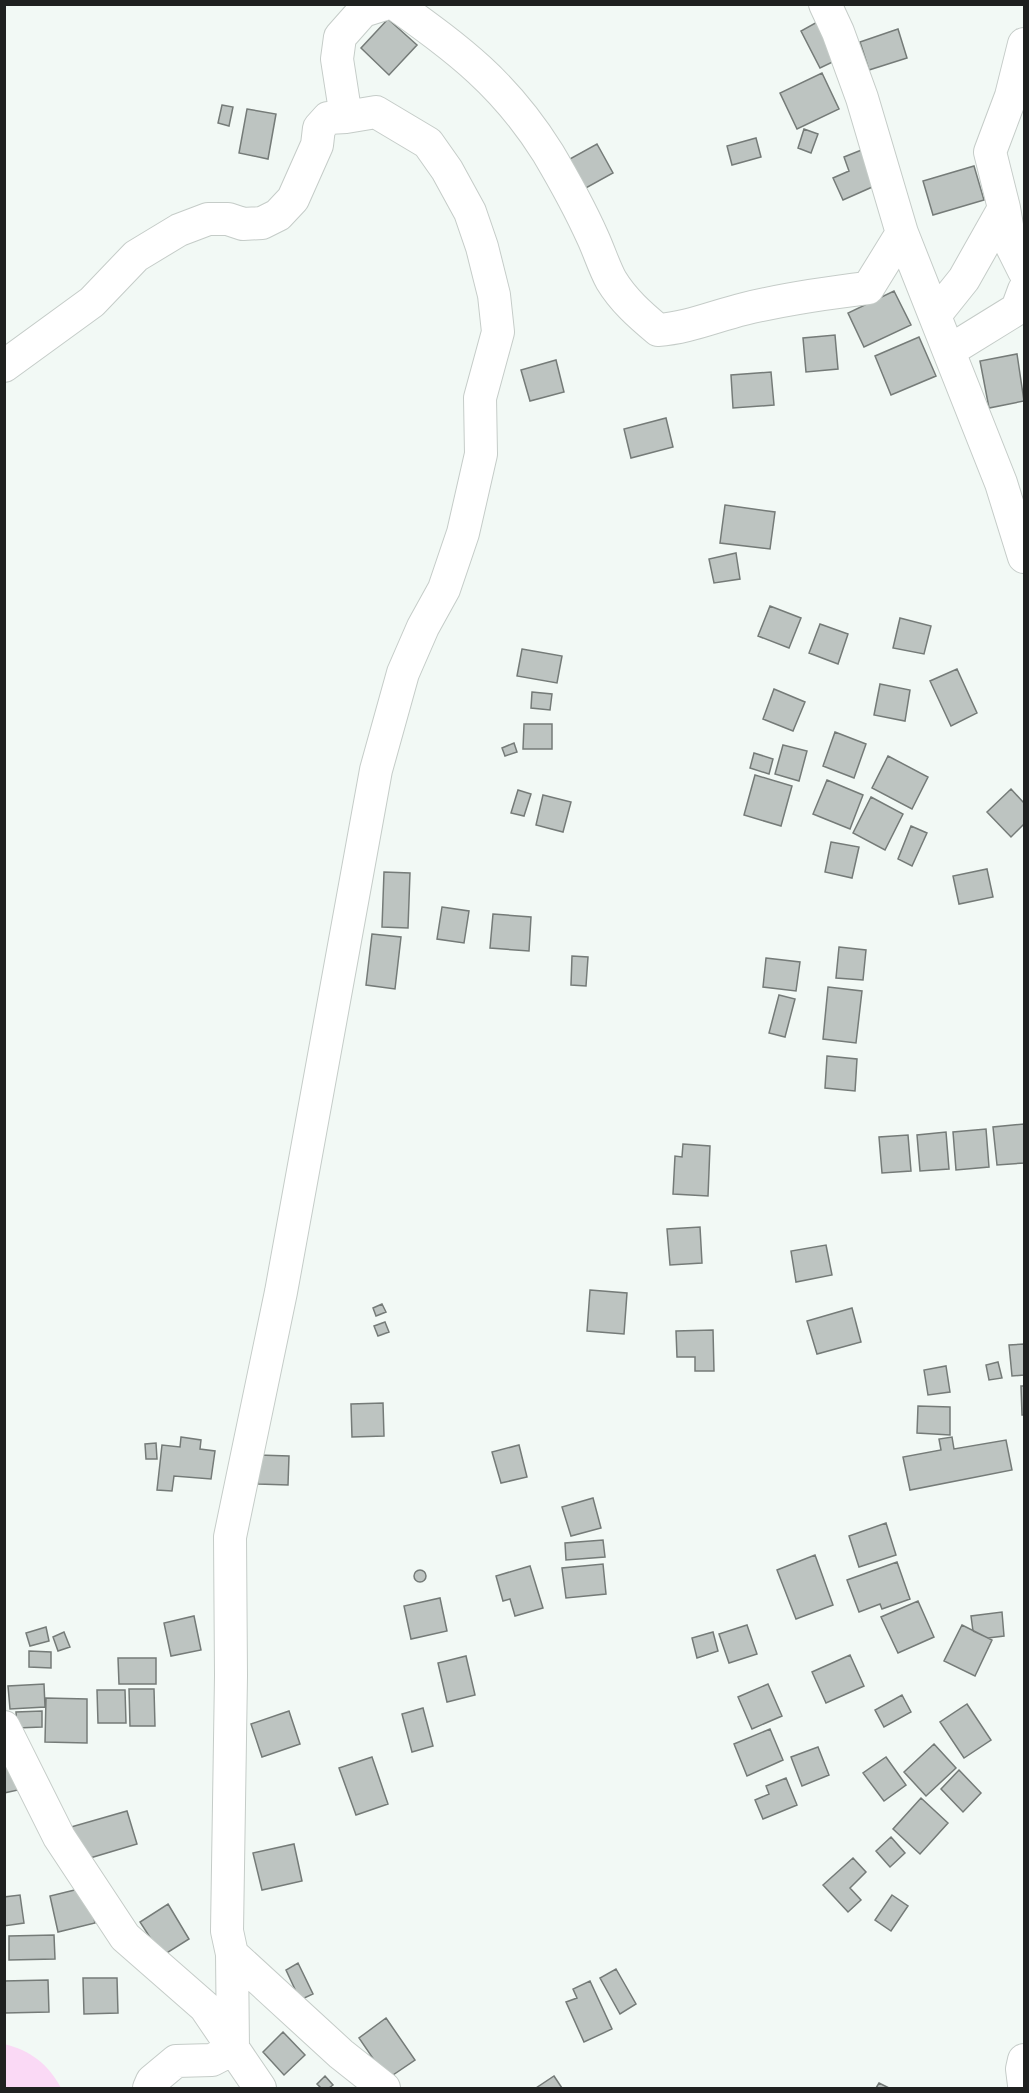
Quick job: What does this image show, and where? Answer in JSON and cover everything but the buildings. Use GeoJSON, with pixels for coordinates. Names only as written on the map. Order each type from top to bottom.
{"type":"FeatureCollection","features":[{"type":"Feature","properties":{"kind":"street"},"geometry":{"type":"LineString","coordinates":[[346,117],[337,60],[340,37],[363,11],[385,4]]}},
{"type":"Feature","properties":{"kind":"street"},"geometry":{"type":"LineString","coordinates":[[395,4],[459,50],[484,71],[511,101],[548,153],[592,235],[611,279],[635,312],[658,330],[680,328],[718,315],[778,301],[868,288],[902,233]]}},
{"type":"Feature","properties":{"kind":"street"},"geometry":{"type":"LineString","coordinates":[[825,4],[838,32],[862,99],[902,233],[1001,483],[1024,557]]}},
{"type":"Feature","properties":{"kind":"street"},"geometry":{"type":"LineString","coordinates":[[1024,44],[1011,96],[990,152],[1010,243],[1024,271]]}},
{"type":"Feature","properties":{"kind":"street"},"geometry":{"type":"LineString","coordinates":[[4,366],[92,302],[136,256],[179,230],[208,219],[228,219],[243,224],[262,223],[278,215],[293,200],[317,145],[319,128],[328,118],[376,112],[428,144],[447,170],[470,212],[482,247],[494,295],[498,332],[480,398],[481,454],[463,533],[444,589],[423,627],[403,673],[376,770],[281,1292],[230,1537],[231,1676],[227,1931],[232,1954],[233,2049]]}},
{"type":"Feature","properties":{"kind":"street"},"geometry":{"type":"LineString","coordinates":[[936,314],[964,279],[1004,208]]}},
{"type":"Feature","properties":{"kind":"street"},"geometry":{"type":"LineString","coordinates":[[950,351],[1017,309],[1024,290]]}},
{"type":"Feature","properties":{"kind":"street"},"geometry":{"type":"LineString","coordinates":[[4,1727],[58,1837],[125,1937],[205,2007],[260,2088]]}},
{"type":"Feature","properties":{"kind":"street"},"geometry":{"type":"LineString","coordinates":[[232,1954],[341,2054],[384,2088]]}},
{"type":"Feature","properties":{"kind":"street"},"geometry":{"type":"LineString","coordinates":[[149,2088],[152,2081],[176,2061],[212,2060],[233,2049]]}},
{"type":"Feature","properties":{"kind":"street"},"geometry":{"type":"LineString","coordinates":[[1024,2060],[1022,2069],[1024,2085]]}},
{"type":"Feature","properties":{"kind":"shaded area"},"geometry":{"type":"Polygon","coordinates":[[[4,2044],[22,2050],[37,2059],[56,2079],[61,2088],[5,2088],[4,2044]]]}}]}
